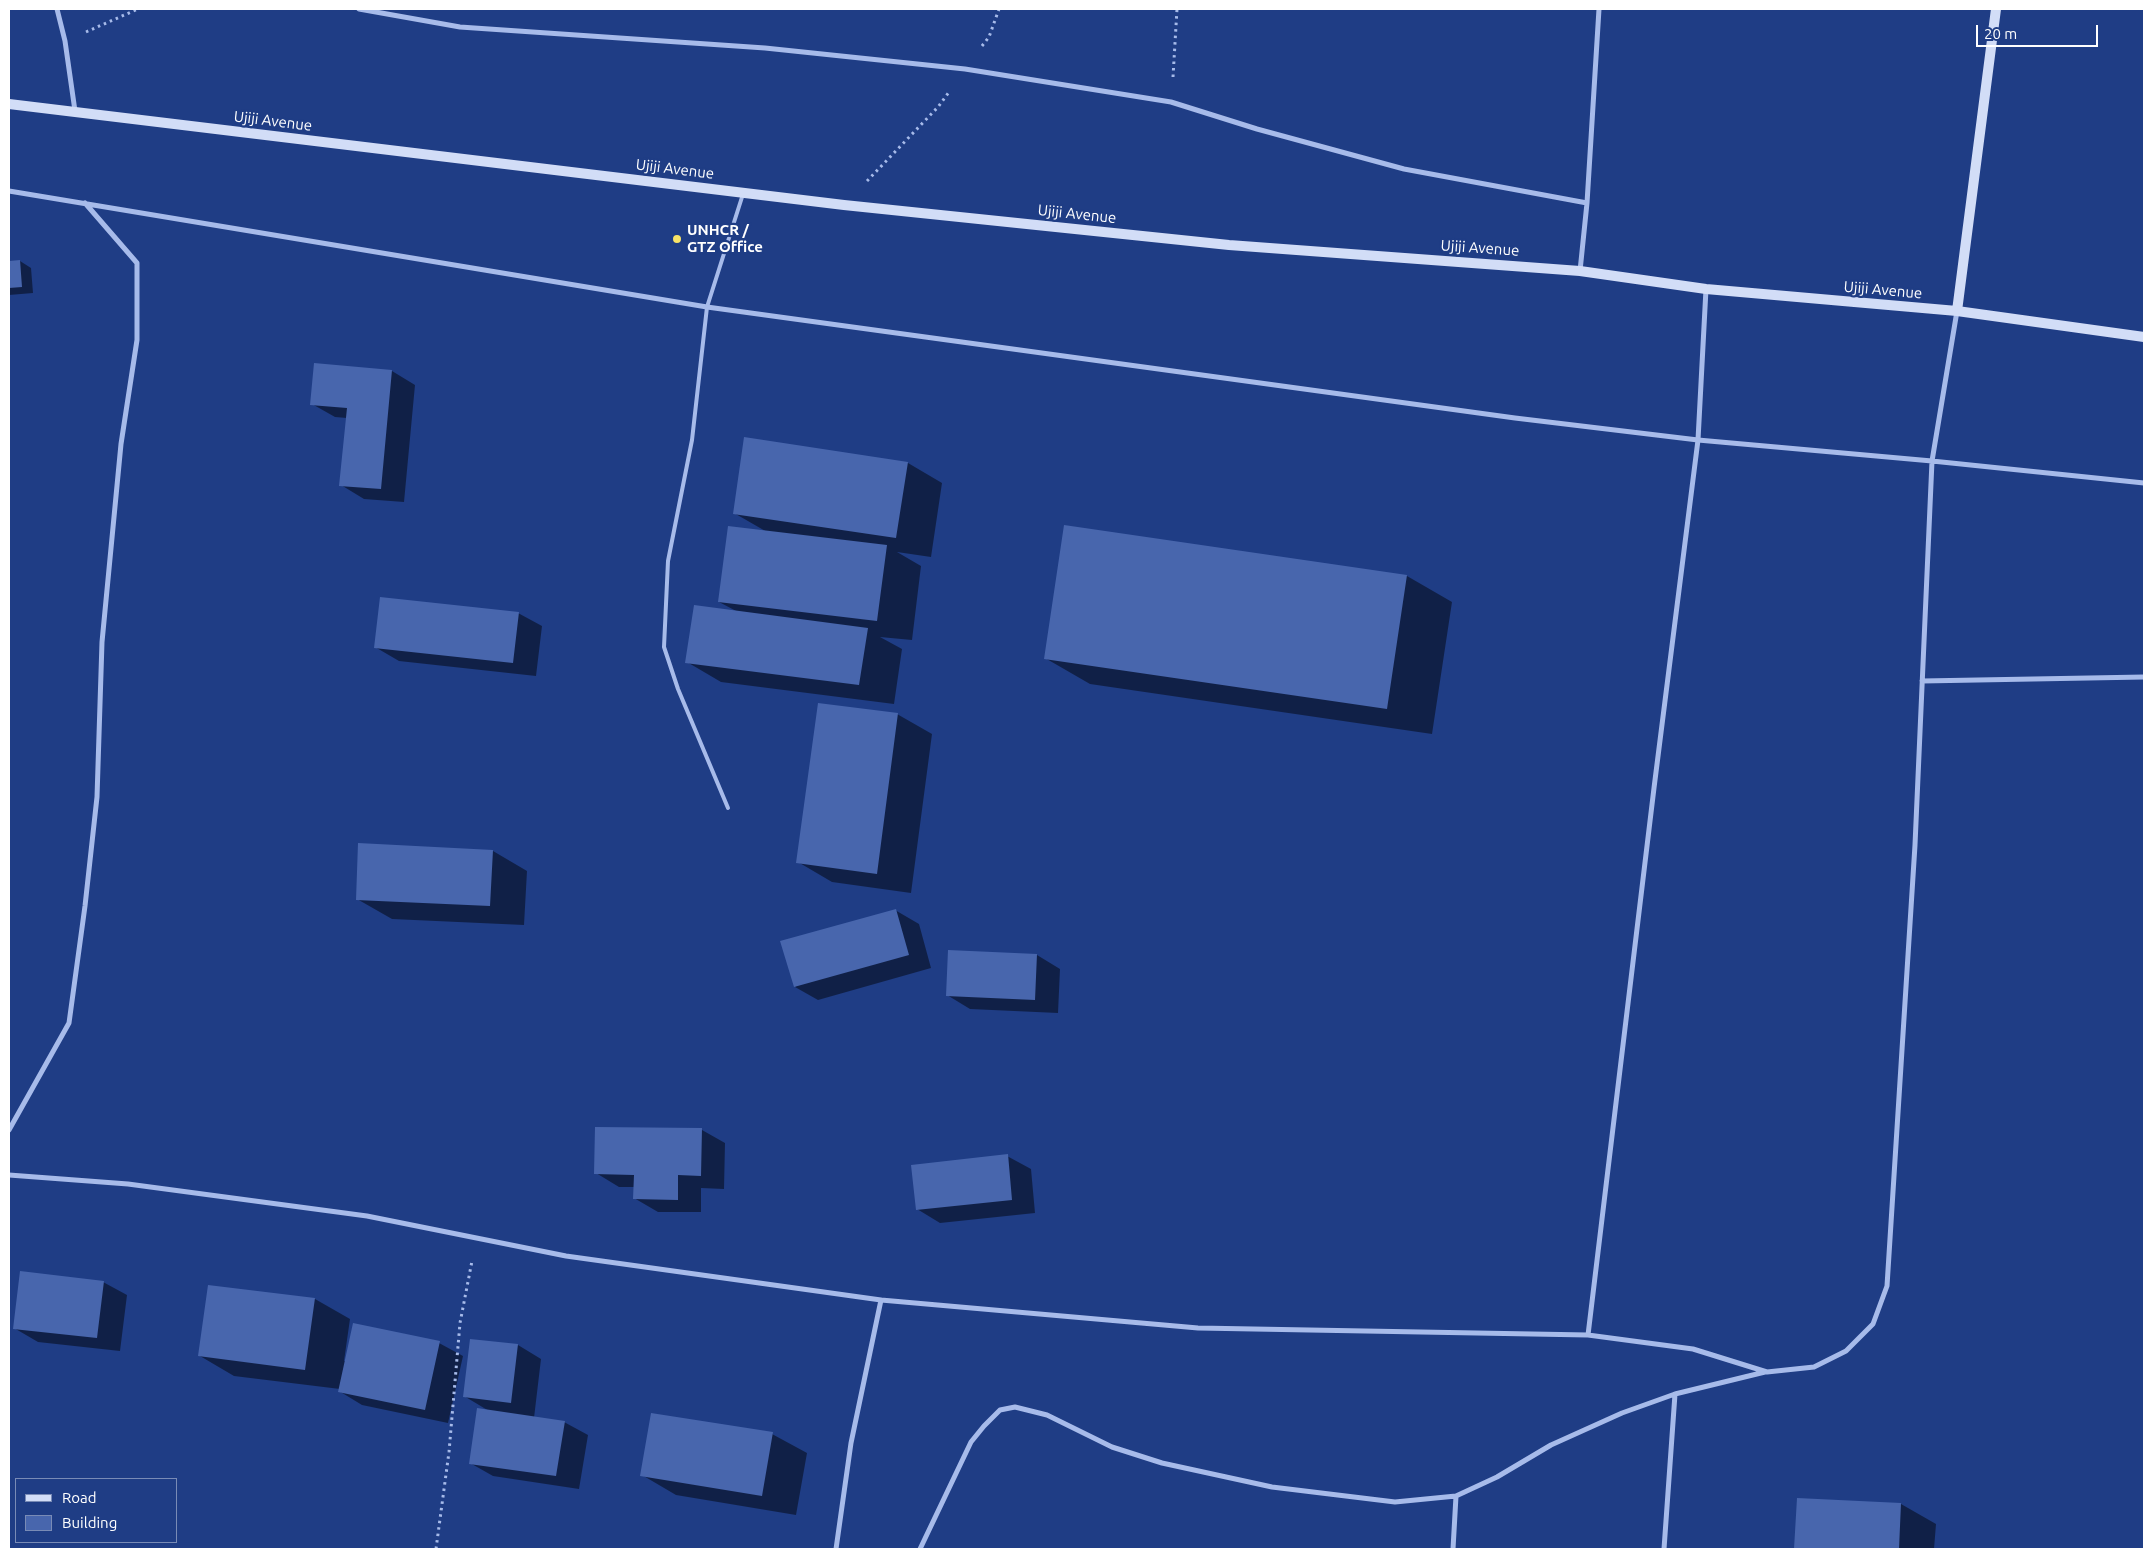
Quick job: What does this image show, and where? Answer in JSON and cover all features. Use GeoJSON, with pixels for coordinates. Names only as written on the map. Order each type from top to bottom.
{"type":"FeatureCollection","features":[{"type":"Feature","properties":{"kind":"street"},"geometry":{"type":"LineString","coordinates":[[58,9],[65,41],[75,112]]}},
{"type":"Feature","properties":{"kind":"street"},"geometry":{"type":"LineString","coordinates":[[359,9],[460,27],[765,48],[965,69],[1171,102],[1256,129],[1404,169],[1587,203]]}},
{"type":"Feature","properties":{"kind":"street"},"geometry":{"type":"LineString","coordinates":[[1580,271],[1587,203],[1599,9]]}},
{"type":"Feature","properties":{"kind":"street"},"geometry":{"type":"LineString","coordinates":[[920,1549],[971,1442],[1000,1410],[1015,1407],[1048,1415],[1112,1447],[1162,1462],[1272,1487],[1395,1502],[1456,1496],[1497,1477],[1551,1445],[1622,1413],[1675,1394],[1767,1372],[1814,1367],[1846,1351],[1873,1324],[1887,1286],[1915,845],[1932,461],[1957,311],[1996,9]]}},
{"type":"Feature","properties":{"kind":"street","name":"Ujiji Avenue"},"geometry":{"type":"LineString","coordinates":[[9,104],[844,205],[1229,245],[1580,271],[1706,289],[1957,311],[2144,337]]}},
{"type":"Feature","properties":{"kind":"street"},"geometry":{"type":"LineString","coordinates":[[9,192],[85,203],[707,307],[1495,415],[1698,440],[1932,461],[2144,483]]}},
{"type":"Feature","properties":{"kind":"street"},"geometry":{"type":"LineString","coordinates":[[9,1130],[69,1023],[85,906],[96,797],[102,642],[122,444],[137,340],[137,263],[85,203]]}},
{"type":"Feature","properties":{"kind":"street"},"geometry":{"type":"LineString","coordinates":[[1588,1335],[1652,798],[1698,440],[1706,289]]}},
{"type":"Feature","properties":{"kind":"street"},"geometry":{"type":"LineString","coordinates":[[1922,681],[2144,677]]}},
{"type":"Feature","properties":{"kind":"street"},"geometry":{"type":"LineString","coordinates":[[9,1174],[128,1184],[367,1216],[566,1256],[881,1300],[1198,1328],[1588,1335],[1693,1349],[1767,1372]]}},
{"type":"Feature","properties":{"kind":"street"},"geometry":{"type":"LineString","coordinates":[[836,1549],[851,1443],[881,1300]]}},
{"type":"Feature","properties":{"kind":"street"},"geometry":{"type":"LineString","coordinates":[[1664,1549],[1675,1394]]}},
{"type":"Feature","properties":{"kind":"street"},"geometry":{"type":"LineString","coordinates":[[1454,1549],[1456,1496]]}},
{"type":"Feature","properties":{"kind":"lane"},"geometry":{"type":"LineString","coordinates":[[728,808],[678,689],[664,647],[668,561],[692,440],[707,307],[744,193]]}},
{"type":"Feature","properties":{"kind":"path"},"geometry":{"type":"LineString","coordinates":[[65,41],[138,9]]}},
{"type":"Feature","properties":{"kind":"path"},"geometry":{"type":"LineString","coordinates":[[844,205],[938,107],[990,36],[999,9]]}},
{"type":"Feature","properties":{"kind":"path"},"geometry":{"type":"LineString","coordinates":[[1171,102],[1177,9]]}},
{"type":"Feature","properties":{"kind":"path"},"geometry":{"type":"LineString","coordinates":[[436,1549],[449,1452],[460,1324],[477,1239]]}},
{"type":"Feature","properties":{"kind":"building"},"geometry":{"type":"Polygon","coordinates":[[[20,260],[22,287],[9,288],[9,261],[20,260]]]}},
{"type":"Feature","properties":{"kind":"building"},"geometry":{"type":"Polygon","coordinates":[[[314,363],[392,370],[381,489],[339,486],[347,408],[310,405],[314,363]]]}},
{"type":"Feature","properties":{"kind":"building"},"geometry":{"type":"Polygon","coordinates":[[[744,437],[908,462],[896,538],[733,514],[744,437]]]}},
{"type":"Feature","properties":{"kind":"building"},"geometry":{"type":"Polygon","coordinates":[[[1064,525],[1407,575],[1387,709],[1044,659],[1064,525]]]}},
{"type":"Feature","properties":{"kind":"building"},"geometry":{"type":"Polygon","coordinates":[[[728,526],[887,545],[877,621],[718,602],[728,526]]]}},
{"type":"Feature","properties":{"kind":"building"},"geometry":{"type":"Polygon","coordinates":[[[380,597],[519,612],[513,663],[374,648],[380,597]]]}},
{"type":"Feature","properties":{"kind":"building"},"geometry":{"type":"Polygon","coordinates":[[[694,605],[868,628],[859,685],[685,663],[694,605]]]}},
{"type":"Feature","properties":{"kind":"building"},"geometry":{"type":"Polygon","coordinates":[[[818,703],[898,713],[877,874],[796,863],[818,703]]]}},
{"type":"Feature","properties":{"kind":"building"},"geometry":{"type":"Polygon","coordinates":[[[358,843],[493,850],[490,906],[356,900],[358,843]]]}},
{"type":"Feature","properties":{"kind":"building"},"geometry":{"type":"Polygon","coordinates":[[[896,909],[909,955],[794,987],[780,941],[896,909]]]}},
{"type":"Feature","properties":{"kind":"building"},"geometry":{"type":"Polygon","coordinates":[[[948,950],[1037,954],[1035,1000],[946,996],[948,950]]]}},
{"type":"Feature","properties":{"kind":"building"},"geometry":{"type":"Polygon","coordinates":[[[595,1127],[702,1128],[701,1176],[678,1175],[678,1200],[633,1199],[634,1175],[594,1174],[595,1127]]]}},
{"type":"Feature","properties":{"kind":"building"},"geometry":{"type":"Polygon","coordinates":[[[1008,1154],[1012,1200],[916,1210],[911,1165],[1008,1154]]]}},
{"type":"Feature","properties":{"kind":"building"},"geometry":{"type":"Polygon","coordinates":[[[20,1271],[104,1281],[97,1338],[13,1329],[20,1271]]]}},
{"type":"Feature","properties":{"kind":"building"},"geometry":{"type":"Polygon","coordinates":[[[208,1285],[315,1298],[305,1370],[198,1356],[208,1285]]]}},
{"type":"Feature","properties":{"kind":"building"},"geometry":{"type":"Polygon","coordinates":[[[353,1323],[440,1341],[425,1410],[338,1392],[353,1323]]]}},
{"type":"Feature","properties":{"kind":"building"},"geometry":{"type":"Polygon","coordinates":[[[470,1339],[518,1344],[511,1403],[463,1397],[470,1339]]]}},
{"type":"Feature","properties":{"kind":"building"},"geometry":{"type":"Polygon","coordinates":[[[477,1408],[565,1421],[556,1476],[469,1464],[477,1408]]]}},
{"type":"Feature","properties":{"kind":"building"},"geometry":{"type":"Polygon","coordinates":[[[651,1413],[773,1432],[762,1496],[640,1476],[651,1413]]]}},
{"type":"Feature","properties":{"kind":"building"},"geometry":{"type":"Polygon","coordinates":[[[1797,1498],[1901,1503],[1899,1549],[1794,1549],[1797,1498]]]}},
{"type":"Feature","properties":{"kind":"place","name":"UNHCR / GTZ Office"},"geometry":{"type":"Point","coordinates":[677,239]}}]}
